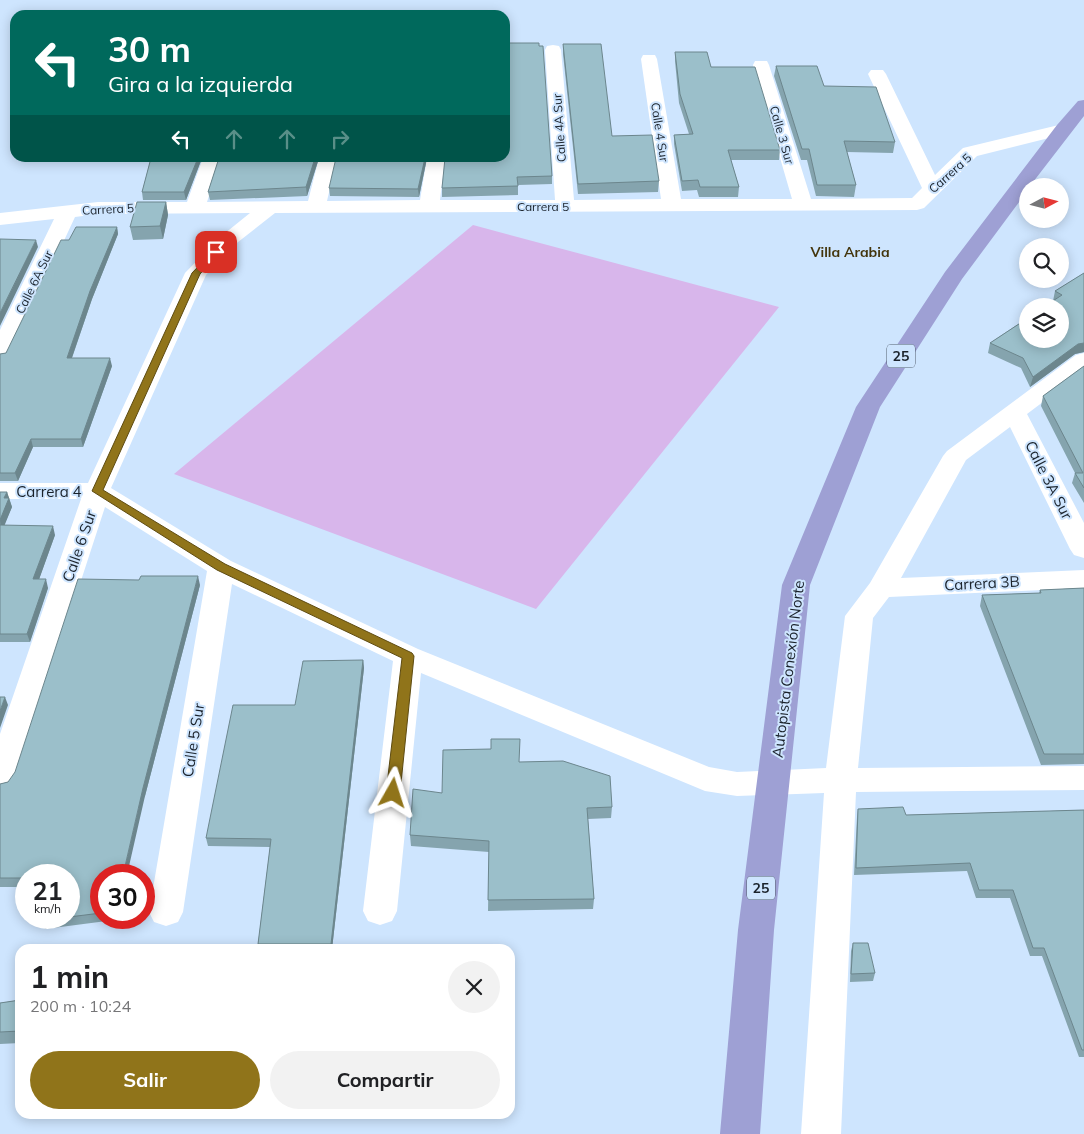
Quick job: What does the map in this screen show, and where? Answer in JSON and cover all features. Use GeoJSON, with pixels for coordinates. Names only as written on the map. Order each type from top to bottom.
{"type":"FeatureCollection","features":[{"type":"Feature","properties":{"kind":"highway","name":"Autopista Conexión Norte"},"geometry":{"type":"LineString","coordinates":[[740,1134],[756,930],[796,585],[868,407],[953,277],[1077,116]]}},
{"type":"Feature","properties":{"kind":"street","name":"Calle 4A Sur"},"geometry":{"type":"LineString","coordinates":[[553,50],[564,206]]}},
{"type":"Feature","properties":{"kind":"street","name":"Calle 4 Sur"},"geometry":{"type":"LineString","coordinates":[[649,59],[672,205]]}},
{"type":"Feature","properties":{"kind":"street","name":"Calle 3 Sur"},"geometry":{"type":"LineString","coordinates":[[761,65],[802,204]]}},
{"type":"Feature","properties":{"kind":"street"},"geometry":{"type":"LineString","coordinates":[[877,74],[932,188]]}},
{"type":"Feature","properties":{"kind":"street","name":"Carrera 5"},"geometry":{"type":"LineString","coordinates":[[0,219],[98,208],[917,204],[970,152],[1077,116]]}},
{"type":"Feature","properties":{"kind":"street"},"geometry":{"type":"LineString","coordinates":[[194,207],[211,162]]}},
{"type":"Feature","properties":{"kind":"street"},"geometry":{"type":"LineString","coordinates":[[316,207],[327,162]]}},
{"type":"Feature","properties":{"kind":"street"},"geometry":{"type":"LineString","coordinates":[[429,206],[435,162]]}},
{"type":"Feature","properties":{"kind":"street","name":"Calle 6 Sur"},"geometry":{"type":"LineString","coordinates":[[0,780],[98,491],[196,273],[226,242],[270,207]]}},
{"type":"Feature","properties":{"kind":"street","name":"Calle 6A Sur"},"geometry":{"type":"LineString","coordinates":[[0,354],[68,211]]}},
{"type":"Feature","properties":{"kind":"street"},"geometry":{"type":"LineString","coordinates":[[821,1134],[841,780],[859,616],[881,588],[956,456],[1084,360]]}},
{"type":"Feature","properties":{"kind":"street","name":"Calle 3A Sur"},"geometry":{"type":"LineString","coordinates":[[1014,412],[1084,549]]}},
{"type":"Feature","properties":{"kind":"street","name":"Carrera 4"},"geometry":{"type":"LineString","coordinates":[[0,491],[98,491]]}},
{"type":"Feature","properties":{"kind":"street"},"geometry":{"type":"LineString","coordinates":[[98,491],[221,567],[408,656],[705,779],[737,784],[841,780],[1084,778]]}},
{"type":"Feature","properties":{"kind":"street","name":"Calle 5 Sur"},"geometry":{"type":"LineString","coordinates":[[166,912],[221,567]]}},
{"type":"Feature","properties":{"kind":"street","name":"Carrera 3B"},"geometry":{"type":"LineString","coordinates":[[881,588],[1084,579]]}},
{"type":"Feature","properties":{"kind":"street"},"geometry":{"type":"LineString","coordinates":[[380,911],[408,656]]}},
{"type":"Feature","properties":{"kind":"shaded area"},"geometry":{"type":"Polygon","coordinates":[[[473,225],[779,307],[536,609],[174,474],[473,225]]]}},
{"type":"Feature","properties":{"kind":"building"},"geometry":{"type":"Polygon","coordinates":[[[510,43],[539,43],[539,46],[543,46],[552,176],[517,177],[518,186],[442,188],[445,162],[510,162],[510,43]]]}},
{"type":"Feature","properties":{"kind":"building"},"geometry":{"type":"Polygon","coordinates":[[[563,44],[601,44],[612,136],[652,135],[659,181],[578,184],[563,44]]]}},
{"type":"Feature","properties":{"kind":"building"},"geometry":{"type":"Polygon","coordinates":[[[675,52],[707,52],[711,67],[755,67],[780,150],[728,150],[739,187],[700,187],[698,180],[682,181],[674,135],[693,134],[680,94],[675,52]]]}},
{"type":"Feature","properties":{"kind":"building"},"geometry":{"type":"Polygon","coordinates":[[[776,66],[817,66],[824,86],[876,87],[895,142],[844,141],[856,185],[817,185],[809,149],[802,149],[776,66]]]}},
{"type":"Feature","properties":{"kind":"building"},"geometry":{"type":"Polygon","coordinates":[[[150,162],[196,162],[184,192],[142,192],[150,162]]]}},
{"type":"Feature","properties":{"kind":"building"},"geometry":{"type":"Polygon","coordinates":[[[218,162],[314,162],[306,187],[208,192],[218,162]]]}},
{"type":"Feature","properties":{"kind":"building"},"geometry":{"type":"Polygon","coordinates":[[[335,162],[424,162],[418,189],[329,188],[335,162]]]}},
{"type":"Feature","properties":{"kind":"building"},"geometry":{"type":"Polygon","coordinates":[[[137,202],[166,202],[160,226],[130,227],[137,202]]]}},
{"type":"Feature","properties":{"kind":"building"},"geometry":{"type":"Polygon","coordinates":[[[76,227],[117,227],[90,291],[67,358],[110,358],[81,439],[31,439],[15,473],[0,473],[0,354],[6,353],[61,240],[69,240],[76,227]]]}},
{"type":"Feature","properties":{"kind":"building"},"geometry":{"type":"Polygon","coordinates":[[[0,239],[36,240],[0,313],[0,239]]]}},
{"type":"Feature","properties":{"kind":"building"},"geometry":{"type":"Polygon","coordinates":[[[1084,273],[1084,343],[1078,344],[1033,377],[1023,358],[990,343],[1019,324],[1019,348],[1069,348],[1069,298],[1057,298],[1062,295],[1055,291],[1060,288],[1069,288],[1069,282],[1084,273]]]}},
{"type":"Feature","properties":{"kind":"building"},"geometry":{"type":"Polygon","coordinates":[[[1084,366],[1084,488],[1075,473],[1083,473],[1043,396],[1084,366]]]}},
{"type":"Feature","properties":{"kind":"building"},"geometry":{"type":"Polygon","coordinates":[[[0,492],[7,492],[4,498],[9,498],[0,520],[0,492]]]}},
{"type":"Feature","properties":{"kind":"building"},"geometry":{"type":"Polygon","coordinates":[[[0,525],[53,526],[33,579],[46,579],[27,634],[0,634],[0,525]]]}},
{"type":"Feature","properties":{"kind":"building"},"geometry":{"type":"Polygon","coordinates":[[[141,576],[198,576],[143,788],[126,864],[90,864],[90,914],[80,916],[80,864],[15,864],[15,878],[0,878],[0,784],[8,782],[15,772],[78,579],[139,580],[141,576]]]}},
{"type":"Feature","properties":{"kind":"building"},"geometry":{"type":"Polygon","coordinates":[[[1084,588],[1084,754],[1044,754],[982,595],[1041,593],[1040,590],[1084,588]]]}},
{"type":"Feature","properties":{"kind":"building"},"geometry":{"type":"Polygon","coordinates":[[[363,660],[331,944],[258,944],[271,839],[206,838],[233,705],[295,705],[303,661],[363,660]]]}},
{"type":"Feature","properties":{"kind":"building"},"geometry":{"type":"Polygon","coordinates":[[[0,697],[5,697],[0,711],[0,697]]]}},
{"type":"Feature","properties":{"kind":"building"},"geometry":{"type":"Polygon","coordinates":[[[491,739],[520,739],[519,762],[563,761],[610,776],[612,807],[587,808],[594,899],[488,900],[489,841],[410,835],[413,789],[442,793],[443,750],[491,749],[491,739]]]}},
{"type":"Feature","properties":{"kind":"building"},"geometry":{"type":"Polygon","coordinates":[[[903,807],[906,815],[1084,810],[1084,1050],[1082,1050],[1044,948],[1033,948],[1013,890],[979,890],[970,863],[856,868],[858,809],[903,807]]]}},
{"type":"Feature","properties":{"kind":"building"},"geometry":{"type":"Polygon","coordinates":[[[853,943],[868,943],[875,973],[851,974],[853,943]]]}},
{"type":"Feature","properties":{"kind":"building"},"geometry":{"type":"Polygon","coordinates":[[[15,1001],[15,1031],[0,1032],[0,1003],[15,1001]]]}},
{"type":"Feature","properties":{"kind":"district","name":"Villa Arabia"},"geometry":{"type":"Point","coordinates":[850,252]}},
{"type":"Feature","properties":{"kind":"route"},"geometry":{"type":"LineString","coordinates":[[216,252],[196,273],[98,491],[221,567],[408,656],[393,793]]}}]}
